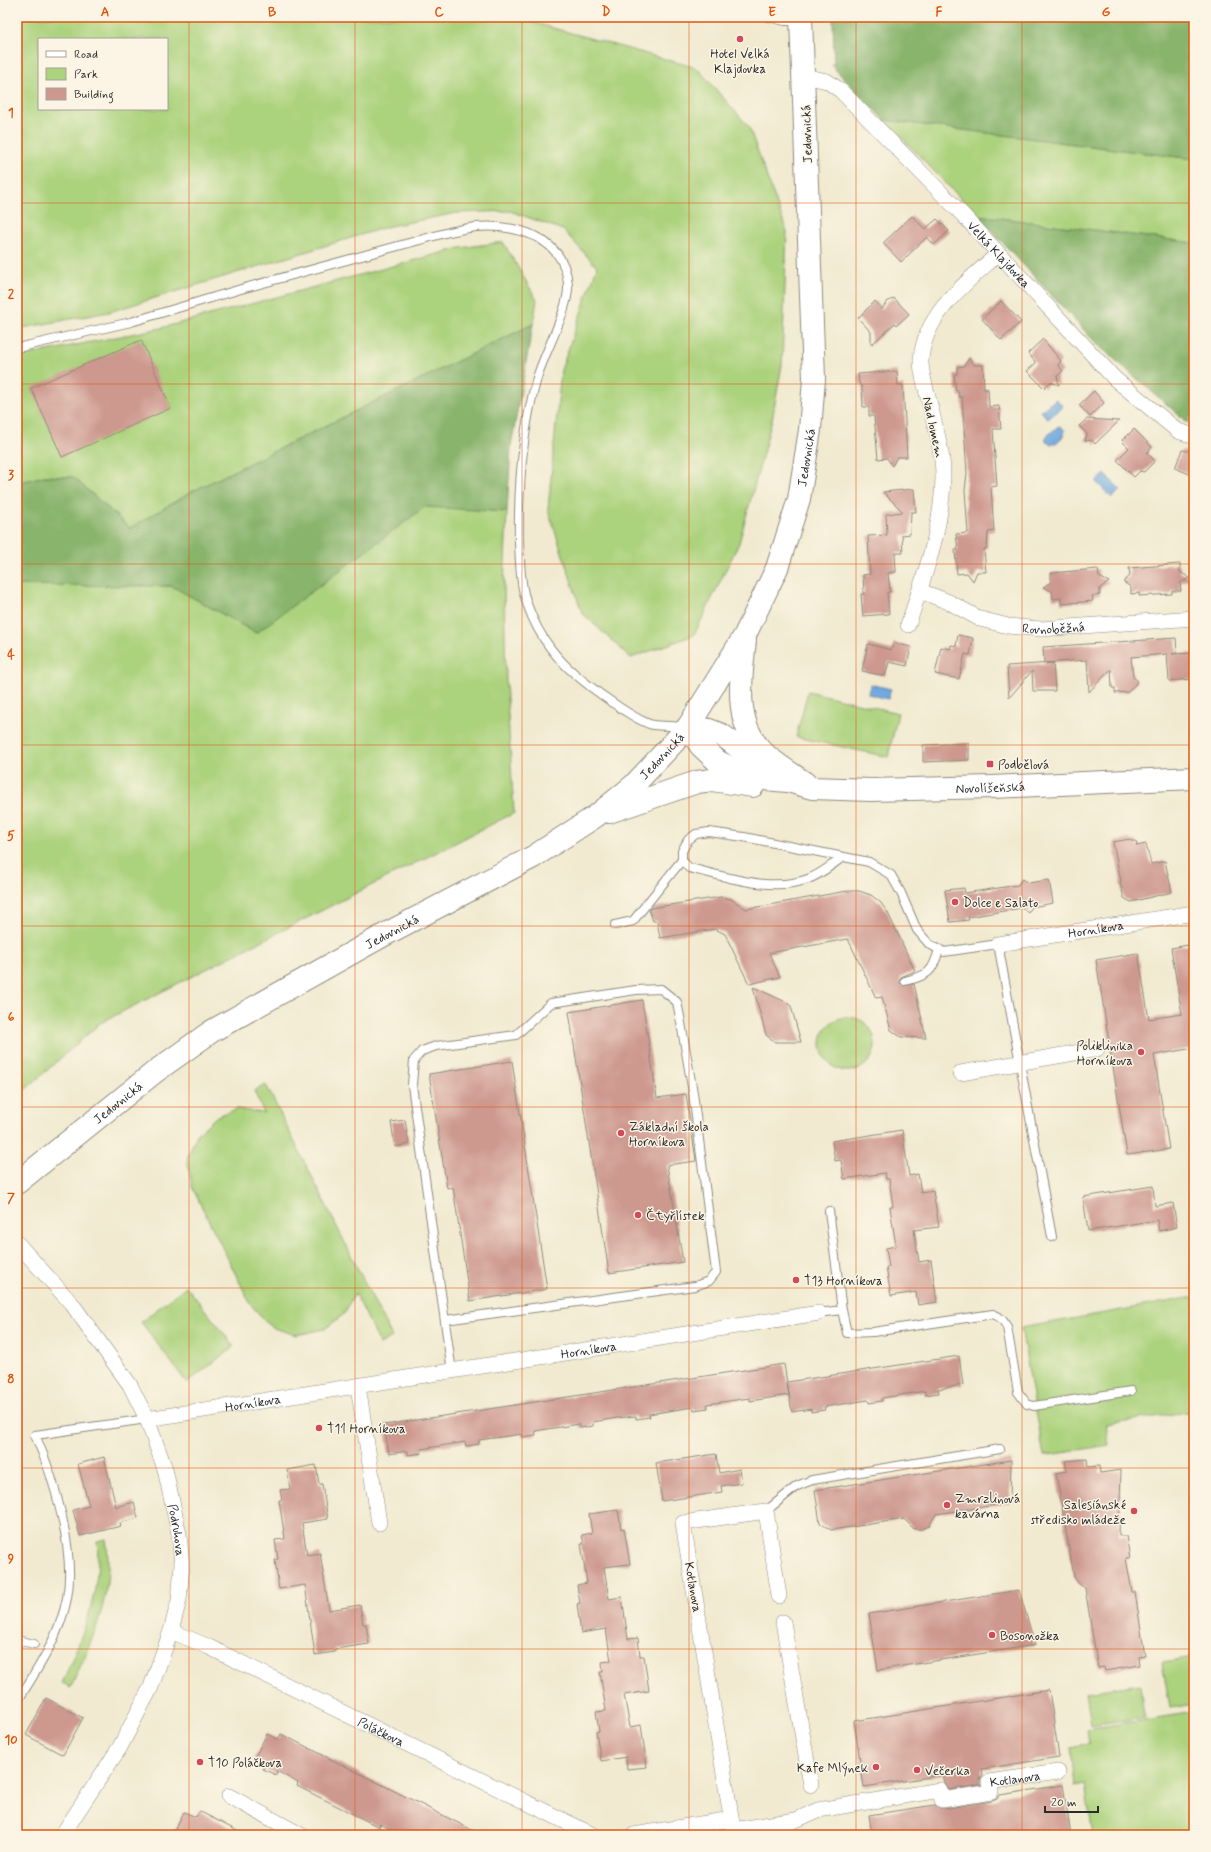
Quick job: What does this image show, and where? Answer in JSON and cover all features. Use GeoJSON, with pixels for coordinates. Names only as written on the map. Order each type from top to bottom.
{"type":"FeatureCollection","features":[{"type":"Feature","properties":{"kind":"main road","name":"Jedovnická"},"geometry":{"type":"LineString","coordinates":[[17,1183],[156,1071],[212,1031],[384,935],[533,857],[596,816],[634,785],[688,727],[745,635],[777,568],[799,499],[810,430],[814,379],[801,19]]}},
{"type":"Feature","properties":{"kind":"main road"},"geometry":{"type":"LineString","coordinates":[[745,635],[740,697],[744,718],[752,739],[766,755],[812,788]]}},
{"type":"Feature","properties":{"kind":"main road","name":"Novolíšeňská"},"geometry":{"type":"LineString","coordinates":[[688,727],[701,746],[717,761],[739,772],[762,779],[788,781],[812,788],[871,790],[985,788],[1194,778]]}},
{"type":"Feature","properties":{"kind":"main road"},"geometry":{"type":"LineString","coordinates":[[596,816],[697,782],[712,780],[760,787],[812,788]]}},
{"type":"Feature","properties":{"kind":"street","name":"Velká Klajdovka"},"geometry":{"type":"LineString","coordinates":[[804,76],[827,81],[841,91],[965,217],[1115,379],[1178,431],[1194,436]]}},
{"type":"Feature","properties":{"kind":"street","name":"Nad lomem"},"geometry":{"type":"LineString","coordinates":[[908,625],[920,591],[941,509],[943,473],[940,451],[920,360],[924,342],[931,326],[942,308],[998,254]]}},
{"type":"Feature","properties":{"kind":"street","name":"Rovnoběžná"},"geometry":{"type":"LineString","coordinates":[[920,591],[949,602],[980,619],[1008,626],[1041,629],[1194,618]]}},
{"type":"Feature","properties":{"kind":"street","name":"Horníkova"},"geometry":{"type":"LineString","coordinates":[[998,944],[1194,913]]}},
{"type":"Feature","properties":{"kind":"street"},"geometry":{"type":"LineString","coordinates":[[961,1074],[1019,1062],[1097,1049]]}},
{"type":"Feature","properties":{"kind":"street","name":"Podruhova"},"geometry":{"type":"LineString","coordinates":[[17,1243],[72,1304],[130,1385],[147,1419],[165,1468],[179,1534],[182,1565],[179,1600],[171,1631],[151,1687],[120,1747],[62,1835]]}},
{"type":"Feature","properties":{"kind":"street","name":"Horníkova"},"geometry":{"type":"LineString","coordinates":[[147,1419],[819,1313]]}},
{"type":"Feature","properties":{"kind":"street"},"geometry":{"type":"LineString","coordinates":[[358,1386],[379,1523]]}},
{"type":"Feature","properties":{"kind":"street"},"geometry":{"type":"LineString","coordinates":[[766,1512],[779,1596]]}},
{"type":"Feature","properties":{"kind":"street","name":"Kotlanova"},"geometry":{"type":"LineString","coordinates":[[766,1512],[683,1523],[733,1828],[796,1820],[818,1810],[940,1790],[942,1800],[991,1792],[989,1782],[1058,1772]]}},
{"type":"Feature","properties":{"kind":"street"},"geometry":{"type":"LineString","coordinates":[[783,1622],[811,1785]]}},
{"type":"Feature","properties":{"kind":"street","name":"Poláčkova"},"geometry":{"type":"LineString","coordinates":[[171,1631],[209,1647],[591,1835]]}},
{"type":"Feature","properties":{"kind":"street"},"geometry":{"type":"LineString","coordinates":[[229,1796],[301,1835]]}},
{"type":"Feature","properties":{"kind":"street"},"geometry":{"type":"LineString","coordinates":[[634,1835],[733,1828]]}},
{"type":"Feature","properties":{"kind":"lane"},"geometry":{"type":"LineString","coordinates":[[768,17],[785,21],[801,19]]}},
{"type":"Feature","properties":{"kind":"lane"},"geometry":{"type":"LineString","coordinates":[[17,348],[131,322],[241,289],[449,232],[477,227],[502,228],[540,238],[551,246],[560,257],[564,266],[568,286],[564,307],[537,377],[528,418],[522,460],[518,513],[520,575],[524,593],[534,621],[547,645],[564,665],[581,680],[625,710],[652,724],[688,727]]}},
{"type":"Feature","properties":{"kind":"lane"},"geometry":{"type":"LineString","coordinates":[[615,925],[634,920],[682,860],[682,850],[688,840],[696,834],[709,832],[744,837],[842,858],[869,862],[891,875],[901,893],[917,930],[929,944],[944,952],[998,944],[1052,1237]]}},
{"type":"Feature","properties":{"kind":"lane"},"geometry":{"type":"LineString","coordinates":[[682,860],[689,868],[772,885],[807,879],[842,858]]}},
{"type":"Feature","properties":{"kind":"lane"},"geometry":{"type":"LineString","coordinates":[[905,981],[921,977],[930,972],[936,962],[939,949]]}},
{"type":"Feature","properties":{"kind":"lane"},"geometry":{"type":"LineString","coordinates":[[445,1320],[694,1286],[709,1281],[716,1272],[693,1093],[680,1017],[677,1002],[661,989],[636,990],[551,1003],[516,1035],[436,1046],[422,1051],[414,1060],[412,1085],[452,1372]]}},
{"type":"Feature","properties":{"kind":"lane"},"geometry":{"type":"LineString","coordinates":[[829,1210],[842,1310],[847,1333],[873,1332],[993,1314],[999,1316],[1007,1328],[1018,1392],[1027,1404],[1034,1406],[1131,1391]]}},
{"type":"Feature","properties":{"kind":"lane"},"geometry":{"type":"LineString","coordinates":[[819,1313],[842,1310]]}},
{"type":"Feature","properties":{"kind":"lane"},"geometry":{"type":"LineString","coordinates":[[17,1702],[52,1642],[64,1612],[69,1582],[68,1556],[58,1502],[46,1461],[35,1435],[147,1419]]}},
{"type":"Feature","properties":{"kind":"lane"},"geometry":{"type":"LineString","coordinates":[[766,1512],[797,1486],[812,1480],[1000,1449]]}},
{"type":"Feature","properties":{"kind":"lane"},"geometry":{"type":"LineString","coordinates":[[17,1640],[34,1644]]}},
{"type":"Feature","properties":{"kind":"green space"},"geometry":{"type":"Polygon","coordinates":[[[17,17],[526,17],[528,21],[697,68],[749,127],[787,232],[782,365],[772,420],[739,543],[694,635],[631,658],[582,613],[548,510],[561,370],[597,267],[563,230],[510,211],[457,213],[390,226],[109,312],[17,329],[17,17]]]}},
{"type":"Feature","properties":{"kind":"green space"},"geometry":{"type":"Polygon","coordinates":[[[833,17],[1194,17],[1194,159],[884,120],[832,66],[834,62],[833,17]]]}},
{"type":"Feature","properties":{"kind":"green space"},"geometry":{"type":"Polygon","coordinates":[[[884,120],[1194,159],[1194,243],[977,215],[884,120]]]}},
{"type":"Feature","properties":{"kind":"green space"},"geometry":{"type":"Polygon","coordinates":[[[977,215],[1194,243],[1194,408],[1188,423],[1097,344],[977,215]]]}},
{"type":"Feature","properties":{"kind":"green space"},"geometry":{"type":"Polygon","coordinates":[[[503,242],[537,300],[533,324],[193,491],[130,528],[73,477],[44,476],[17,483],[17,357],[161,328],[460,248],[503,242]]]}},
{"type":"Feature","properties":{"kind":"green space"},"geometry":{"type":"Polygon","coordinates":[[[533,324],[511,446],[507,512],[425,507],[256,633],[172,586],[17,585],[17,483],[44,476],[73,477],[130,528],[193,491],[533,324]]]}},
{"type":"Feature","properties":{"kind":"green space"},"geometry":{"type":"Polygon","coordinates":[[[425,506],[507,512],[504,588],[506,682],[514,813],[100,1023],[17,1097],[17,585],[172,586],[256,633],[425,506]]]}},
{"type":"Feature","properties":{"kind":"green space"},"geometry":{"type":"Polygon","coordinates":[[[808,691],[898,713],[888,757],[796,737],[808,691]]]}},
{"type":"Feature","properties":{"kind":"green space"},"geometry":{"type":"Polygon","coordinates":[[[843,1017],[853,1017],[863,1021],[871,1029],[875,1039],[875,1049],[871,1059],[863,1067],[853,1071],[843,1071],[833,1067],[825,1059],[821,1049],[821,1039],[825,1029],[833,1021],[843,1017]]]}},
{"type":"Feature","properties":{"kind":"green space"},"geometry":{"type":"Polygon","coordinates":[[[266,1085],[392,1337],[380,1344],[355,1293],[344,1314],[325,1329],[296,1335],[271,1327],[251,1305],[192,1187],[187,1158],[197,1134],[217,1116],[237,1109],[264,1113],[254,1091],[266,1085]]]}},
{"type":"Feature","properties":{"kind":"green space"},"geometry":{"type":"Polygon","coordinates":[[[186,1286],[234,1346],[187,1383],[141,1322],[186,1286]]]}},
{"type":"Feature","properties":{"kind":"green space"},"geometry":{"type":"Polygon","coordinates":[[[1194,1297],[1194,1411],[1106,1424],[1109,1445],[1044,1456],[1021,1328],[1194,1297]]]}},
{"type":"Feature","properties":{"kind":"green space"},"geometry":{"type":"Polygon","coordinates":[[[106,1539],[108,1559],[105,1597],[94,1633],[71,1687],[62,1683],[77,1649],[89,1614],[98,1560],[97,1541],[106,1539]]]}},
{"type":"Feature","properties":{"kind":"green space"},"geometry":{"type":"Polygon","coordinates":[[[1194,1657],[1194,1704],[1170,1708],[1162,1662],[1194,1657]]]}},
{"type":"Feature","properties":{"kind":"green space"},"geometry":{"type":"Polygon","coordinates":[[[1140,1684],[1144,1717],[1091,1725],[1086,1692],[1140,1684]]]}},
{"type":"Feature","properties":{"kind":"green space"},"geometry":{"type":"Polygon","coordinates":[[[1194,1712],[1194,1835],[1093,1835],[1085,1785],[1075,1787],[1071,1747],[1089,1743],[1087,1729],[1194,1712]]]}},
{"type":"Feature","properties":{"kind":"water"},"geometry":{"type":"Polygon","coordinates":[[[1056,399],[1063,407],[1048,419],[1041,411],[1056,399]]]}},
{"type":"Feature","properties":{"kind":"water"},"geometry":{"type":"Polygon","coordinates":[[[1061,426],[1065,431],[1063,436],[1060,440],[1051,445],[1046,441],[1046,437],[1057,427],[1061,426]]]}},
{"type":"Feature","properties":{"kind":"water"},"geometry":{"type":"Polygon","coordinates":[[[1105,474],[1121,490],[1112,498],[1096,482],[1105,474]]]}},
{"type":"Feature","properties":{"kind":"water"},"geometry":{"type":"Polygon","coordinates":[[[870,684],[891,689],[888,699],[868,694],[870,684]]]}},
{"type":"Feature","properties":{"kind":"building"},"geometry":{"type":"Polygon","coordinates":[[[912,216],[925,229],[937,219],[949,231],[934,245],[927,237],[901,262],[883,243],[912,216]]]}},
{"type":"Feature","properties":{"kind":"building"},"geometry":{"type":"Polygon","coordinates":[[[894,298],[909,314],[897,325],[895,323],[871,345],[871,332],[858,318],[875,301],[882,309],[887,302],[894,298]]]}},
{"type":"Feature","properties":{"kind":"building"},"geometry":{"type":"Polygon","coordinates":[[[1001,301],[1021,322],[1001,340],[982,319],[1001,301]]]}},
{"type":"Feature","properties":{"kind":"building"},"geometry":{"type":"Polygon","coordinates":[[[1043,339],[1061,361],[1058,365],[1063,371],[1057,376],[1059,385],[1050,382],[1044,388],[1027,371],[1036,363],[1028,353],[1043,339]]]}},
{"type":"Feature","properties":{"kind":"building"},"geometry":{"type":"Polygon","coordinates":[[[141,340],[171,408],[62,457],[31,388],[141,340]]]}},
{"type":"Feature","properties":{"kind":"building"},"geometry":{"type":"Polygon","coordinates":[[[969,358],[974,365],[983,365],[984,389],[988,389],[989,407],[999,406],[1001,429],[993,429],[997,486],[991,487],[994,531],[988,532],[987,548],[984,549],[986,572],[977,572],[973,581],[967,573],[957,574],[955,550],[958,550],[956,534],[968,533],[965,490],[967,473],[962,397],[959,397],[958,390],[956,391],[954,375],[957,374],[957,367],[964,366],[969,358]]]}},
{"type":"Feature","properties":{"kind":"building"},"geometry":{"type":"Polygon","coordinates":[[[897,371],[898,385],[903,385],[907,457],[897,457],[892,466],[887,458],[878,459],[874,416],[869,416],[869,407],[863,407],[862,387],[859,383],[858,374],[897,371]]]}},
{"type":"Feature","properties":{"kind":"building"},"geometry":{"type":"Polygon","coordinates":[[[1094,391],[1104,403],[1090,417],[1079,405],[1094,391]]]}},
{"type":"Feature","properties":{"kind":"building"},"geometry":{"type":"Polygon","coordinates":[[[1087,419],[1119,421],[1095,444],[1092,440],[1085,441],[1087,434],[1079,426],[1087,419]]]}},
{"type":"Feature","properties":{"kind":"building"},"geometry":{"type":"Polygon","coordinates":[[[1134,429],[1152,447],[1147,453],[1155,461],[1144,472],[1140,471],[1134,477],[1117,460],[1129,448],[1122,441],[1134,429]]]}},
{"type":"Feature","properties":{"kind":"building"},"geometry":{"type":"Polygon","coordinates":[[[1182,450],[1194,452],[1194,476],[1175,468],[1182,450]]]}},
{"type":"Feature","properties":{"kind":"building"},"geometry":{"type":"Polygon","coordinates":[[[914,489],[916,512],[911,512],[910,534],[902,535],[903,553],[895,553],[896,572],[888,573],[890,592],[887,592],[889,614],[863,616],[861,594],[864,594],[863,575],[870,574],[868,536],[887,535],[886,514],[903,512],[883,492],[914,489]]]}},
{"type":"Feature","properties":{"kind":"building"},"geometry":{"type":"Polygon","coordinates":[[[1180,564],[1180,572],[1190,578],[1180,583],[1181,591],[1172,591],[1172,594],[1139,596],[1139,593],[1131,594],[1131,587],[1123,582],[1130,576],[1129,568],[1180,564]]]}},
{"type":"Feature","properties":{"kind":"building"},"geometry":{"type":"Polygon","coordinates":[[[1098,569],[1099,577],[1109,582],[1100,588],[1100,595],[1092,596],[1093,601],[1061,604],[1061,598],[1053,599],[1052,591],[1043,587],[1051,582],[1051,573],[1098,569]]]}},
{"type":"Feature","properties":{"kind":"building"},"geometry":{"type":"Polygon","coordinates":[[[958,635],[973,638],[970,655],[965,654],[959,679],[935,674],[941,647],[950,649],[951,645],[956,646],[958,635]]]}},
{"type":"Feature","properties":{"kind":"building"},"geometry":{"type":"Polygon","coordinates":[[[1176,638],[1177,653],[1172,654],[1194,653],[1194,679],[1169,681],[1167,654],[1131,657],[1133,677],[1138,681],[1128,692],[1115,693],[1115,688],[1112,688],[1111,669],[1089,692],[1087,660],[1044,663],[1043,647],[1176,638]]]}},
{"type":"Feature","properties":{"kind":"building"},"geometry":{"type":"Polygon","coordinates":[[[894,643],[911,647],[907,666],[889,662],[885,676],[862,671],[868,644],[891,650],[894,643]]]}},
{"type":"Feature","properties":{"kind":"building"},"geometry":{"type":"Polygon","coordinates":[[[1053,663],[1055,691],[1033,691],[1032,671],[1009,698],[1007,666],[1053,663]]]}},
{"type":"Feature","properties":{"kind":"building"},"geometry":{"type":"Polygon","coordinates":[[[969,743],[969,760],[923,762],[923,745],[969,743]]]}},
{"type":"Feature","properties":{"kind":"building"},"geometry":{"type":"Polygon","coordinates":[[[1130,839],[1131,841],[1136,841],[1137,846],[1146,844],[1151,864],[1165,861],[1172,892],[1131,902],[1124,898],[1113,842],[1130,839]]]}},
{"type":"Feature","properties":{"kind":"building"},"geometry":{"type":"Polygon","coordinates":[[[1022,879],[1028,883],[1049,880],[1053,903],[1032,907],[1028,913],[1022,908],[968,917],[969,920],[950,922],[945,890],[964,888],[965,893],[1018,885],[1022,879]]]}},
{"type":"Feature","properties":{"kind":"building"},"geometry":{"type":"Polygon","coordinates":[[[847,891],[859,891],[871,895],[881,903],[888,913],[915,971],[901,977],[900,983],[904,986],[914,984],[926,1038],[901,1037],[891,1030],[882,997],[876,998],[848,939],[769,953],[780,977],[749,984],[725,934],[715,929],[660,938],[657,921],[653,921],[649,910],[651,908],[721,897],[731,899],[746,909],[847,891]]]}},
{"type":"Feature","properties":{"kind":"building","name":"Poliklinika Horníkova"},"geometry":{"type":"Polygon","coordinates":[[[1194,944],[1194,1048],[1154,1055],[1169,1149],[1127,1155],[1096,960],[1138,953],[1149,1019],[1182,1014],[1171,948],[1194,944]]]}},
{"type":"Feature","properties":{"kind":"building"},"geometry":{"type":"Polygon","coordinates":[[[753,987],[786,1002],[791,1006],[801,1042],[775,1042],[766,1035],[753,987]]]}},
{"type":"Feature","properties":{"kind":"building"},"geometry":{"type":"Polygon","coordinates":[[[642,1000],[657,1098],[686,1094],[696,1161],[667,1165],[683,1262],[609,1273],[569,1012],[642,1000]]]}},
{"type":"Feature","properties":{"kind":"building"},"geometry":{"type":"Polygon","coordinates":[[[512,1061],[547,1289],[470,1301],[453,1187],[447,1188],[429,1074],[512,1061]]]}},
{"type":"Feature","properties":{"kind":"building"},"geometry":{"type":"Polygon","coordinates":[[[405,1120],[409,1144],[395,1147],[391,1122],[405,1120]]]}},
{"type":"Feature","properties":{"kind":"building"},"geometry":{"type":"Polygon","coordinates":[[[902,1130],[909,1176],[918,1174],[921,1193],[933,1191],[939,1227],[914,1230],[919,1262],[931,1260],[937,1302],[918,1305],[916,1292],[891,1296],[886,1267],[889,1267],[886,1248],[896,1246],[890,1207],[893,1207],[889,1179],[886,1179],[885,1173],[844,1179],[841,1160],[835,1161],[832,1141],[902,1130]]]}},
{"type":"Feature","properties":{"kind":"building"},"geometry":{"type":"Polygon","coordinates":[[[1153,1186],[1155,1206],[1173,1203],[1177,1227],[1159,1231],[1157,1220],[1088,1231],[1083,1197],[1153,1186]]]}},
{"type":"Feature","properties":{"kind":"building"},"geometry":{"type":"Polygon","coordinates":[[[959,1356],[963,1385],[938,1389],[939,1393],[925,1395],[925,1391],[882,1398],[882,1401],[869,1403],[868,1400],[824,1407],[825,1410],[811,1412],[811,1409],[792,1412],[787,1382],[959,1356]]]}},
{"type":"Feature","properties":{"kind":"building"},"geometry":{"type":"Polygon","coordinates":[[[784,1364],[789,1395],[750,1401],[750,1398],[707,1404],[708,1408],[694,1410],[693,1407],[649,1414],[650,1417],[636,1419],[636,1416],[617,1418],[593,1422],[593,1426],[580,1428],[579,1424],[535,1431],[536,1435],[522,1437],[522,1434],[479,1440],[479,1444],[466,1446],[465,1442],[421,1449],[422,1453],[408,1455],[408,1451],[389,1454],[384,1425],[784,1364]]]}},
{"type":"Feature","properties":{"kind":"building"},"geometry":{"type":"Polygon","coordinates":[[[716,1454],[719,1473],[740,1469],[742,1483],[721,1486],[722,1492],[662,1501],[656,1463],[716,1454]]]}},
{"type":"Feature","properties":{"kind":"building"},"geometry":{"type":"Polygon","coordinates":[[[104,1457],[116,1507],[134,1502],[138,1518],[120,1523],[121,1526],[80,1536],[73,1510],[89,1506],[78,1464],[104,1457]]]}},
{"type":"Feature","properties":{"kind":"building"},"geometry":{"type":"Polygon","coordinates":[[[1087,1459],[1088,1467],[1099,1466],[1100,1473],[1121,1470],[1119,1536],[1126,1536],[1130,1558],[1126,1558],[1132,1592],[1135,1592],[1145,1656],[1139,1657],[1140,1665],[1105,1671],[1104,1667],[1098,1668],[1085,1588],[1079,1584],[1074,1577],[1056,1473],[1067,1471],[1065,1461],[1087,1459]]]}},
{"type":"Feature","properties":{"kind":"building"},"geometry":{"type":"Polygon","coordinates":[[[1011,1460],[1010,1503],[936,1514],[929,1526],[922,1529],[914,1529],[904,1519],[831,1530],[820,1523],[815,1490],[1011,1460]]]}},
{"type":"Feature","properties":{"kind":"building"},"geometry":{"type":"Polygon","coordinates":[[[316,1465],[319,1484],[322,1484],[328,1519],[302,1523],[307,1555],[320,1553],[329,1610],[360,1605],[363,1624],[366,1624],[369,1644],[335,1649],[335,1652],[315,1655],[305,1585],[279,1589],[275,1560],[278,1559],[275,1540],[285,1539],[279,1500],[282,1500],[280,1490],[290,1489],[287,1470],[316,1465]]]}},
{"type":"Feature","properties":{"kind":"building"},"geometry":{"type":"Polygon","coordinates":[[[618,1510],[621,1529],[624,1528],[630,1564],[604,1567],[609,1599],[622,1597],[628,1639],[638,1638],[640,1656],[644,1656],[649,1691],[624,1695],[630,1727],[641,1725],[647,1767],[627,1769],[626,1757],[601,1761],[596,1732],[599,1731],[596,1712],[606,1711],[600,1672],[603,1672],[602,1662],[611,1661],[606,1629],[581,1633],[577,1604],[580,1603],[577,1585],[587,1583],[581,1544],[584,1544],[582,1535],[592,1533],[589,1514],[618,1510]]]}},
{"type":"Feature","properties":{"kind":"building"},"geometry":{"type":"Polygon","coordinates":[[[1019,1590],[1035,1645],[878,1670],[869,1614],[1019,1590]]]}},
{"type":"Feature","properties":{"kind":"building"},"geometry":{"type":"Polygon","coordinates":[[[1049,1690],[1059,1757],[982,1769],[983,1775],[980,1779],[980,1785],[949,1790],[943,1775],[864,1787],[854,1721],[1049,1690]]]}},
{"type":"Feature","properties":{"kind":"building"},"geometry":{"type":"Polygon","coordinates":[[[46,1698],[83,1718],[63,1755],[26,1735],[46,1698]]]}},
{"type":"Feature","properties":{"kind":"building"},"geometry":{"type":"Polygon","coordinates":[[[267,1734],[278,1739],[281,1734],[482,1835],[402,1835],[380,1824],[379,1827],[297,1786],[298,1783],[277,1771],[276,1775],[263,1769],[265,1766],[253,1760],[267,1734]]]}},
{"type":"Feature","properties":{"kind":"building"},"geometry":{"type":"Polygon","coordinates":[[[1063,1785],[1071,1835],[872,1835],[869,1815],[935,1805],[943,1809],[992,1801],[997,1799],[1000,1795],[1063,1785]]]}},
{"type":"Feature","properties":{"kind":"building"},"geometry":{"type":"Polygon","coordinates":[[[199,1811],[245,1835],[172,1835],[184,1812],[196,1817],[199,1811]]]}},
{"type":"Feature","properties":{"kind":"place","name":"Hotel Velká Klajdovka"},"geometry":{"type":"Point","coordinates":[740,39]}},
{"type":"Feature","properties":{"kind":"place","name":"Podbělová"},"geometry":{"type":"Point","coordinates":[990,764]}},
{"type":"Feature","properties":{"kind":"place","name":"Dolce e Salato"},"geometry":{"type":"Point","coordinates":[955,902]}},
{"type":"Feature","properties":{"kind":"place","name":"Poliklinika Horníkova"},"geometry":{"type":"Point","coordinates":[1141,1052]}},
{"type":"Feature","properties":{"kind":"place","name":"Základní škola Horníkova"},"geometry":{"type":"Point","coordinates":[621,1133]}},
{"type":"Feature","properties":{"kind":"place","name":"Čtyřlístek"},"geometry":{"type":"Point","coordinates":[638,1215]}},
{"type":"Feature","properties":{"kind":"place","name":"T13 Horníkova"},"geometry":{"type":"Point","coordinates":[796,1280]}},
{"type":"Feature","properties":{"kind":"place","name":"T11 Horníkova"},"geometry":{"type":"Point","coordinates":[319,1428]}},
{"type":"Feature","properties":{"kind":"place","name":"Zmrzlinová kavárna"},"geometry":{"type":"Point","coordinates":[947,1505]}},
{"type":"Feature","properties":{"kind":"place","name":"Salesiánské středisko mládeže"},"geometry":{"type":"Point","coordinates":[1134,1511]}},
{"type":"Feature","properties":{"kind":"place","name":"Bosonožka"},"geometry":{"type":"Point","coordinates":[992,1635]}},
{"type":"Feature","properties":{"kind":"place","name":"T10 Poláčkova"},"geometry":{"type":"Point","coordinates":[200,1762]}},
{"type":"Feature","properties":{"kind":"place","name":"Kafe Mlýnek"},"geometry":{"type":"Point","coordinates":[876,1767]}},
{"type":"Feature","properties":{"kind":"place","name":"Večerka"},"geometry":{"type":"Point","coordinates":[917,1770]}}]}
